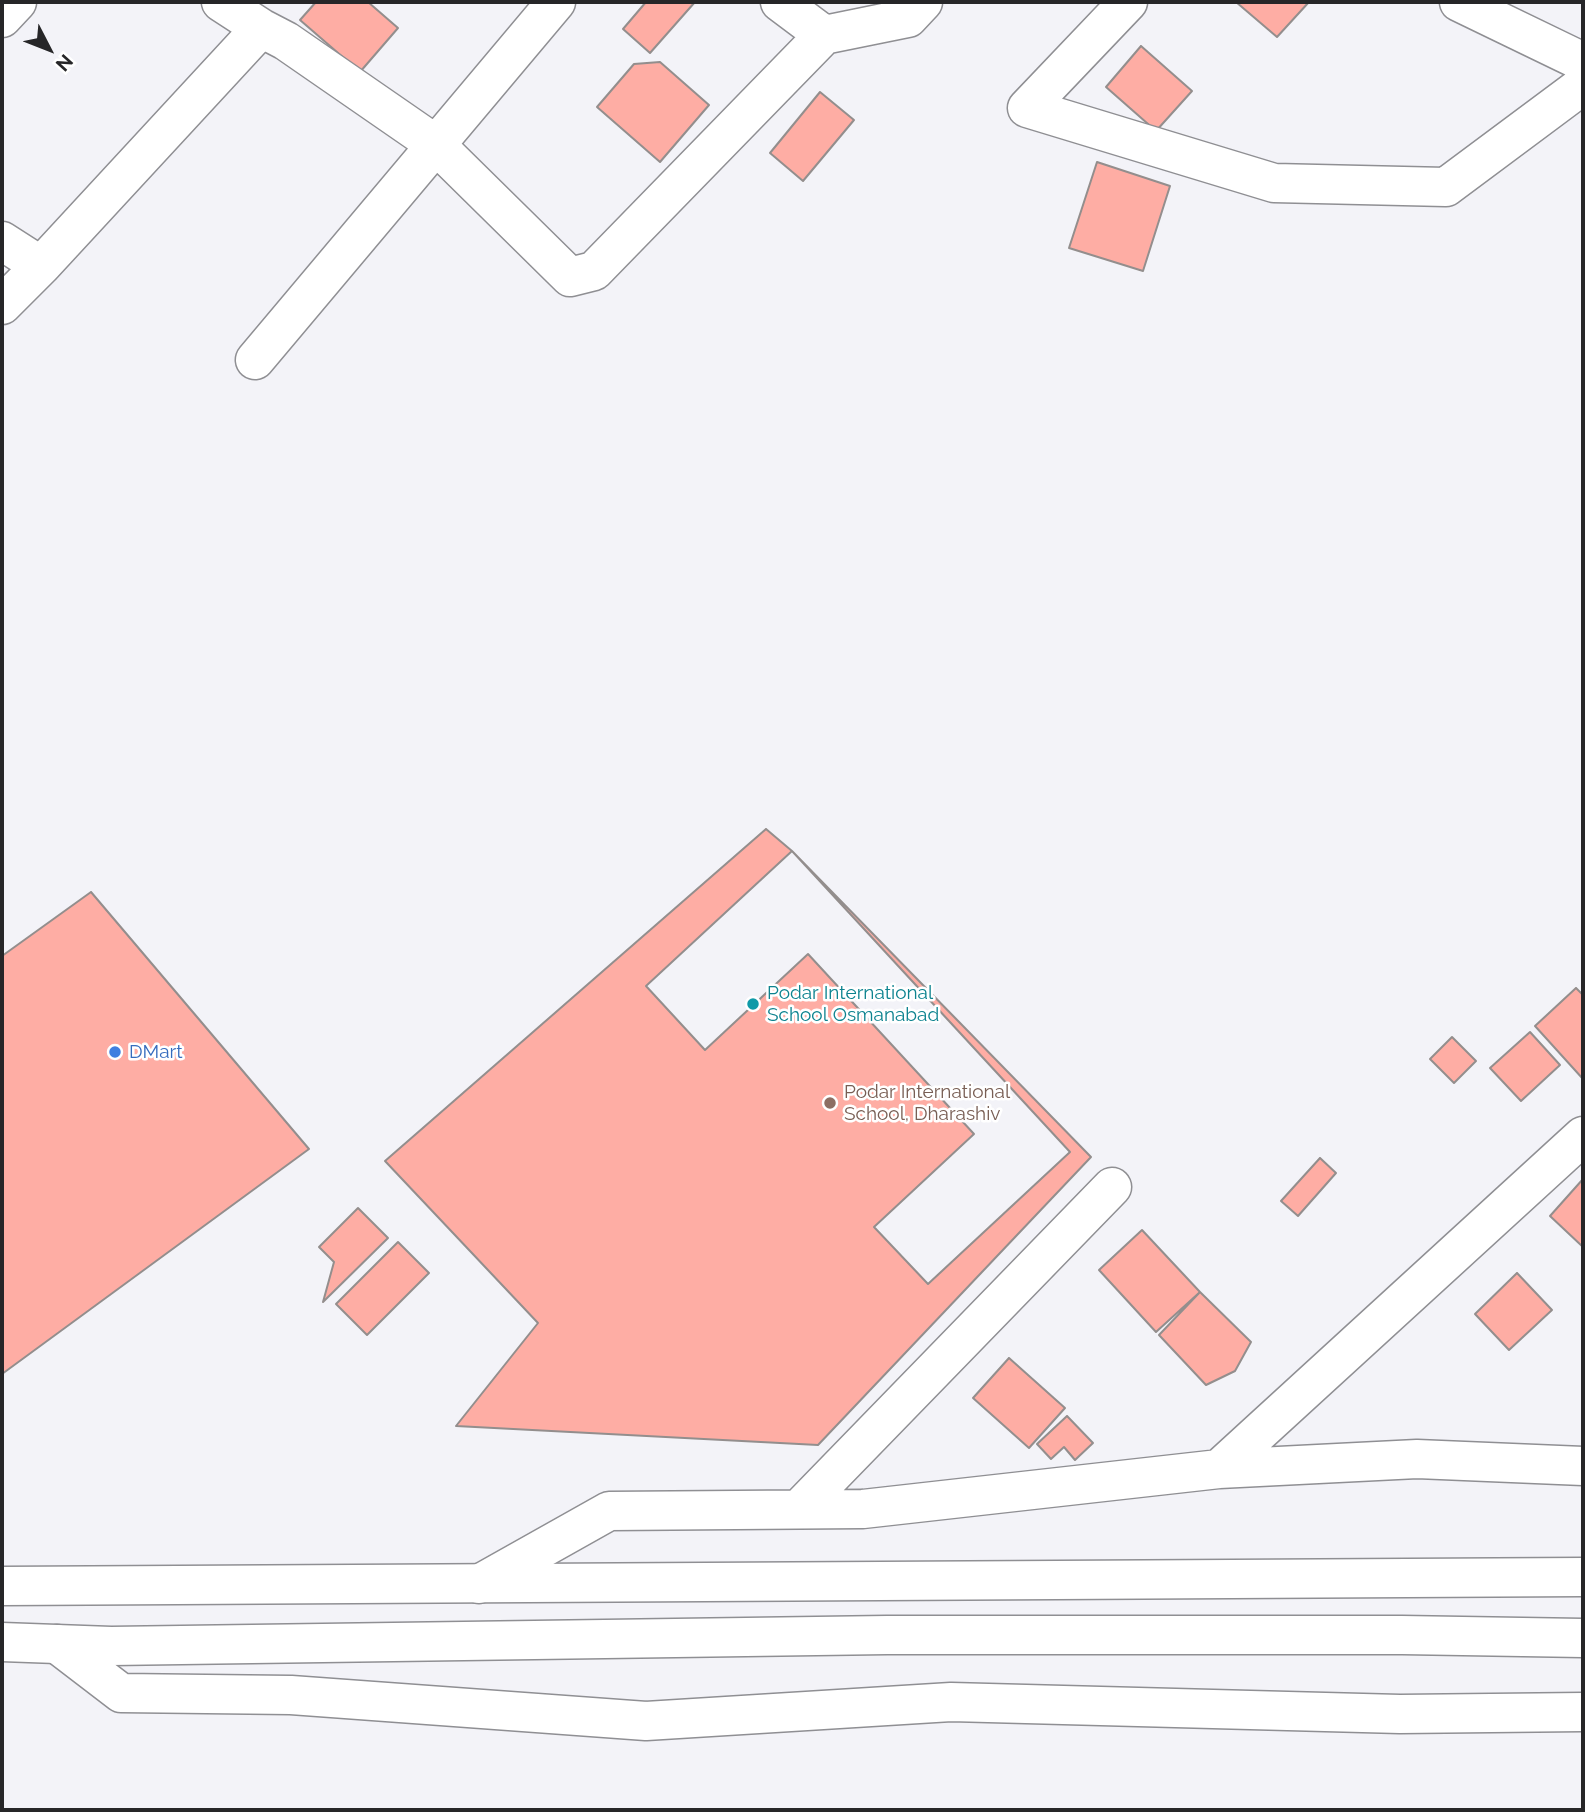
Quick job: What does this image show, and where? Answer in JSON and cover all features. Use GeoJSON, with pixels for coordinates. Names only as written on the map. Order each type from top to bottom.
{"type":"FeatureCollection","features":[{"type":"Feature","properties":{"kind":"main road"},"geometry":{"type":"LineString","coordinates":[[2,18],[17,2]]}},
{"type":"Feature","properties":{"kind":"main road"},"geometry":{"type":"LineString","coordinates":[[221,2],[286,41],[435,144],[570,277],[594,271],[824,35],[908,18],[923,2]]}},
{"type":"Feature","properties":{"kind":"main road"},"geometry":{"type":"LineString","coordinates":[[255,360],[556,2]]}},
{"type":"Feature","properties":{"kind":"main road"},"geometry":{"type":"LineString","coordinates":[[780,2],[824,35]]}},
{"type":"Feature","properties":{"kind":"main road"},"geometry":{"type":"LineString","coordinates":[[1128,2],[1027,108],[1274,183],[1447,187],[1583,85]]}},
{"type":"Feature","properties":{"kind":"main road"},"geometry":{"type":"LineString","coordinates":[[1459,2],[1583,62]]}},
{"type":"Feature","properties":{"kind":"main road"},"geometry":{"type":"LineString","coordinates":[[2,305],[261,28]]}},
{"type":"Feature","properties":{"kind":"main road"},"geometry":{"type":"LineString","coordinates":[[2,241],[41,266]]}},
{"type":"Feature","properties":{"kind":"main road"},"geometry":{"type":"LineString","coordinates":[[1219,1469],[1583,1136]]}},
{"type":"Feature","properties":{"kind":"main road"},"geometry":{"type":"LineString","coordinates":[[799,1509],[1112,1187]]}},
{"type":"Feature","properties":{"kind":"main road"},"geometry":{"type":"LineString","coordinates":[[479,1584],[609,1511],[863,1509],[1219,1469],[1417,1459],[1583,1466]]}},
{"type":"Feature","properties":{"kind":"main road"},"geometry":{"type":"LineString","coordinates":[[2,1586],[1583,1577]]}},
{"type":"Feature","properties":{"kind":"main road"},"geometry":{"type":"LineString","coordinates":[[2,1642],[111,1646],[887,1635],[1402,1635],[1583,1638]]}},
{"type":"Feature","properties":{"kind":"main road"},"geometry":{"type":"LineString","coordinates":[[57,1644],[121,1693],[291,1695],[646,1721],[951,1702],[1400,1714],[1583,1712]]}},
{"type":"Feature","properties":{"kind":"building"},"geometry":{"type":"Polygon","coordinates":[[[316,2],[368,2],[398,28],[360,72],[300,20],[316,2]]]}},
{"type":"Feature","properties":{"kind":"building"},"geometry":{"type":"Polygon","coordinates":[[[646,2],[695,2],[650,53],[623,29],[646,2]]]}},
{"type":"Feature","properties":{"kind":"building"},"geometry":{"type":"Polygon","coordinates":[[[1236,2],[1309,2],[1277,37],[1236,2]]]}},
{"type":"Feature","properties":{"kind":"building"},"geometry":{"type":"Polygon","coordinates":[[[1141,46],[1192,91],[1156,131],[1106,87],[1141,46]]]}},
{"type":"Feature","properties":{"kind":"building"},"geometry":{"type":"Polygon","coordinates":[[[660,62],[709,105],[660,162],[597,107],[634,64],[660,62]]]}},
{"type":"Feature","properties":{"kind":"building"},"geometry":{"type":"Polygon","coordinates":[[[820,92],[854,120],[803,181],[770,153],[820,92]]]}},
{"type":"Feature","properties":{"kind":"building"},"geometry":{"type":"Polygon","coordinates":[[[1097,162],[1170,186],[1143,271],[1069,248],[1097,162]]]}},
{"type":"Feature","properties":{"kind":"building","name":"Podar International School Osmanabad"},"geometry":{"type":"Polygon","coordinates":[[[766,829],[792,851],[1091,1157],[818,1445],[456,1426],[538,1323],[385,1161],[766,829]]]}},
{"type":"Feature","properties":{"kind":"building"},"geometry":{"type":"Polygon","coordinates":[[[792,851],[1070,1152],[928,1284],[874,1227],[974,1134],[808,954],[705,1050],[646,986],[792,851]]]}},
{"type":"Feature","properties":{"kind":"building","name":"DMart"},"geometry":{"type":"Polygon","coordinates":[[[91,892],[309,1149],[2,1374],[2,956],[91,892]]]}},
{"type":"Feature","properties":{"kind":"building"},"geometry":{"type":"Polygon","coordinates":[[[1576,988],[1583,995],[1583,1079],[1535,1026],[1576,988]]]}},
{"type":"Feature","properties":{"kind":"building"},"geometry":{"type":"Polygon","coordinates":[[[1530,1032],[1560,1065],[1521,1101],[1490,1068],[1530,1032]]]}},
{"type":"Feature","properties":{"kind":"building"},"geometry":{"type":"Polygon","coordinates":[[[1452,1037],[1476,1061],[1454,1083],[1430,1059],[1452,1037]]]}},
{"type":"Feature","properties":{"kind":"building"},"geometry":{"type":"Polygon","coordinates":[[[1320,1158],[1336,1173],[1298,1216],[1281,1201],[1320,1158]]]}},
{"type":"Feature","properties":{"kind":"building"},"geometry":{"type":"Polygon","coordinates":[[[1583,1179],[1583,1247],[1550,1216],[1583,1179]]]}},
{"type":"Feature","properties":{"kind":"building"},"geometry":{"type":"Polygon","coordinates":[[[358,1208],[388,1238],[323,1302],[334,1262],[319,1247],[358,1208]]]}},
{"type":"Feature","properties":{"kind":"building"},"geometry":{"type":"Polygon","coordinates":[[[1142,1230],[1200,1292],[1156,1332],[1099,1270],[1142,1230]]]}},
{"type":"Feature","properties":{"kind":"building"},"geometry":{"type":"Polygon","coordinates":[[[398,1242],[429,1273],[367,1335],[336,1304],[398,1242]]]}},
{"type":"Feature","properties":{"kind":"building"},"geometry":{"type":"Polygon","coordinates":[[[1517,1273],[1552,1310],[1509,1350],[1475,1314],[1517,1273]]]}},
{"type":"Feature","properties":{"kind":"building"},"geometry":{"type":"Polygon","coordinates":[[[1200,1292],[1251,1342],[1235,1371],[1206,1385],[1159,1335],[1200,1292]]]}},
{"type":"Feature","properties":{"kind":"building"},"geometry":{"type":"Polygon","coordinates":[[[1009,1358],[1065,1408],[1029,1448],[973,1398],[1009,1358]]]}},
{"type":"Feature","properties":{"kind":"building"},"geometry":{"type":"Polygon","coordinates":[[[1067,1416],[1093,1443],[1075,1460],[1064,1447],[1051,1459],[1037,1444],[1067,1416]]]}},
{"type":"Feature","properties":{"kind":"place","name":"Podar International School Osmanabad"},"geometry":{"type":"Point","coordinates":[753,1004]}},
{"type":"Feature","properties":{"kind":"place","name":"DMart"},"geometry":{"type":"Point","coordinates":[115,1052]}},
{"type":"Feature","properties":{"kind":"place","name":"Podar International School, Dharashiv"},"geometry":{"type":"Point","coordinates":[830,1103]}}]}
